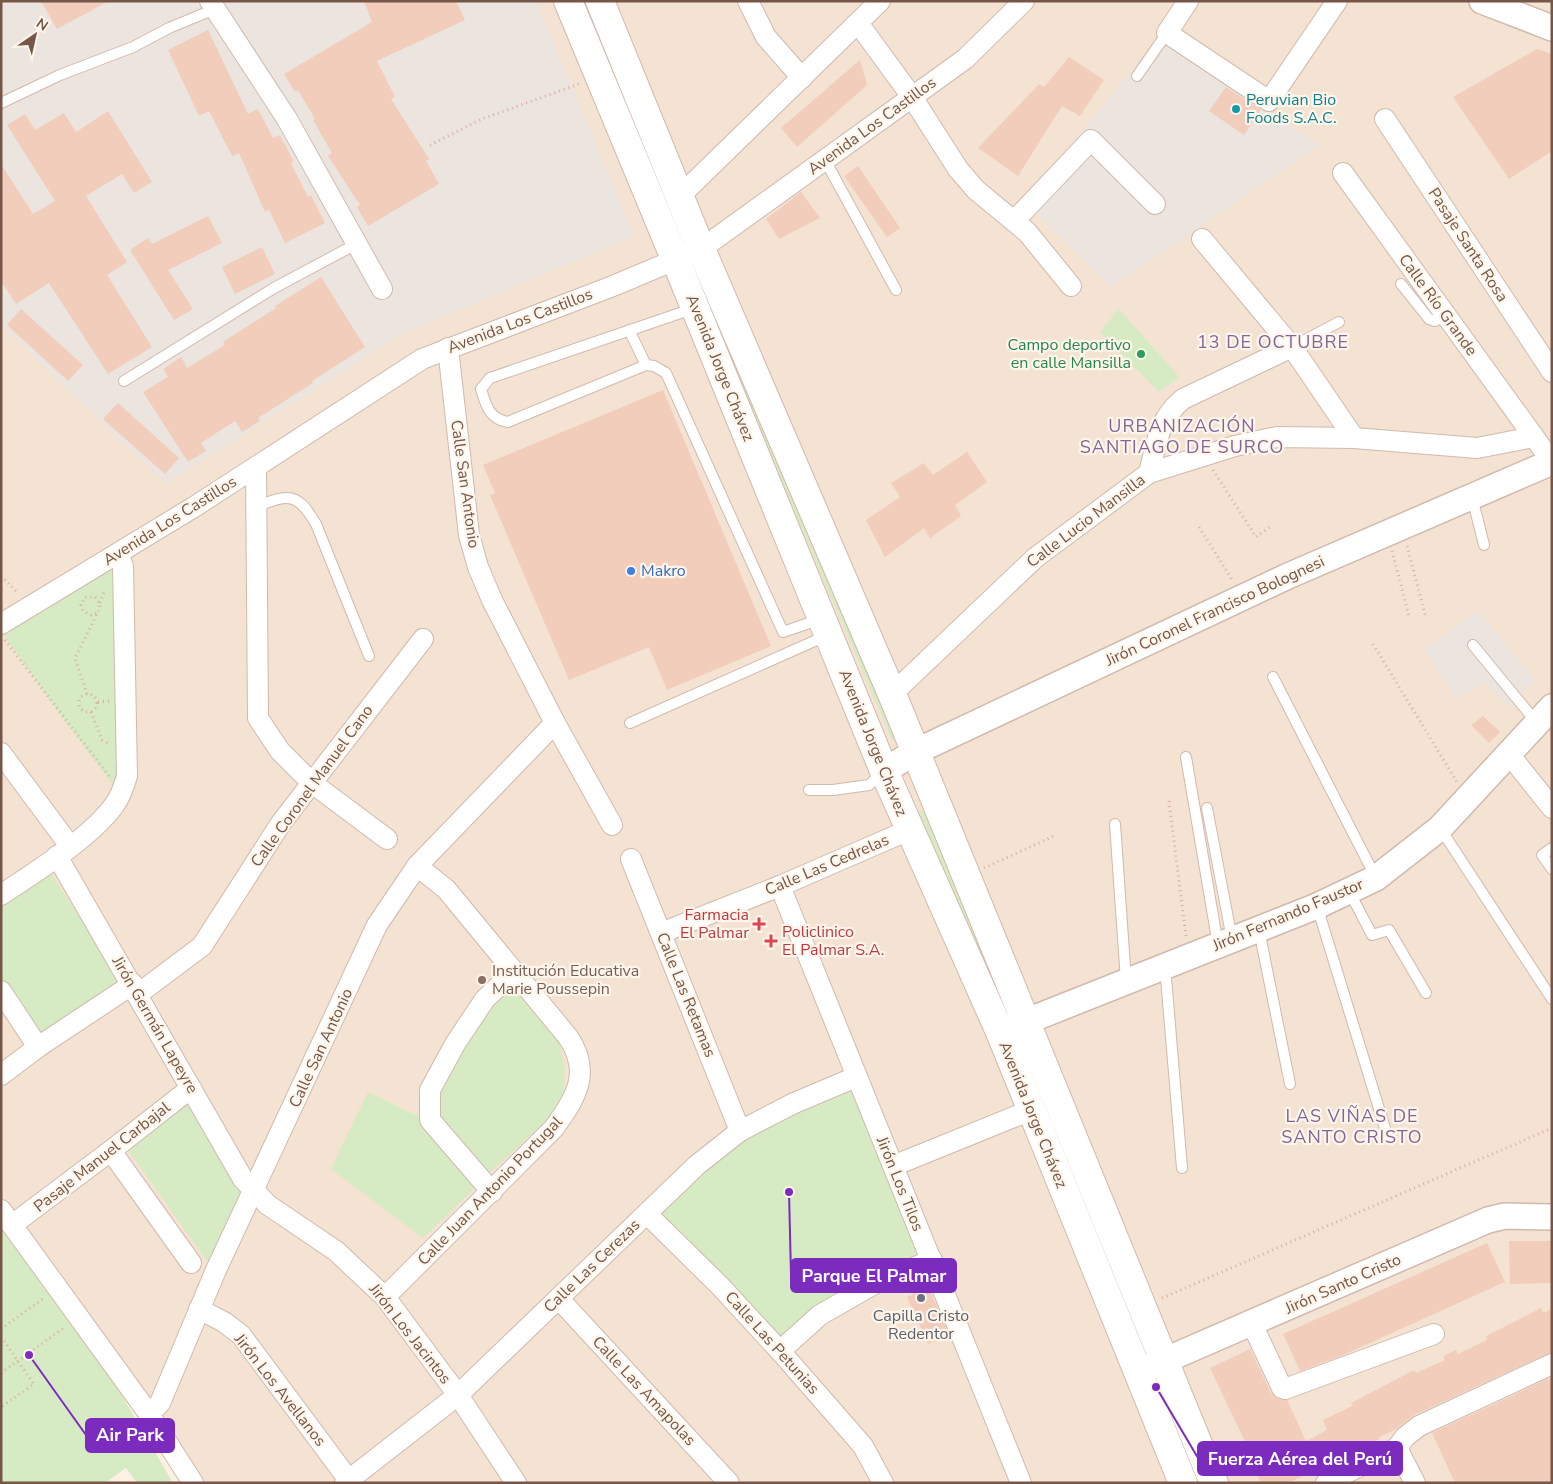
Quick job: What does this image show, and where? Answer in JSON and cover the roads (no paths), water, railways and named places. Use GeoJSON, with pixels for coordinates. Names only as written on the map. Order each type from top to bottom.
{"type":"FeatureCollection","features":[{"type":"Feature","properties":{"kind":"main road","name":"Avenida Jorge Chávez"},"geometry":{"type":"LineString","coordinates":[[568,1],[696,308],[884,771],[1000,1032],[1138,1372],[1180,1482]]}},
{"type":"Feature","properties":{"kind":"main road","name":"Avenida Jorge Chávez"},"geometry":{"type":"LineString","coordinates":[[600,1],[701,249],[892,694],[1025,1022],[1166,1360],[1211,1476]]}},
{"type":"Feature","properties":{"kind":"street"},"geometry":{"type":"LineString","coordinates":[[748,1],[766,37],[802,78]]}},
{"type":"Feature","properties":{"kind":"street"},"geometry":{"type":"LineString","coordinates":[[680,196],[880,1]]}},
{"type":"Feature","properties":{"kind":"street","name":"Avenida Los Castillos"},"geometry":{"type":"LineString","coordinates":[[1,624],[118,554],[422,359],[701,249],[965,59],[1024,1]]}},
{"type":"Feature","properties":{"kind":"street"},"geometry":{"type":"LineString","coordinates":[[1188,1],[1167,33],[1269,101],[1337,1]]}},
{"type":"Feature","properties":{"kind":"street"},"geometry":{"type":"LineString","coordinates":[[1482,1],[1552,28]]}},
{"type":"Feature","properties":{"kind":"street"},"geometry":{"type":"LineString","coordinates":[[212,5],[287,119],[382,289]]}},
{"type":"Feature","properties":{"kind":"street"},"geometry":{"type":"LineString","coordinates":[[858,23],[912,97],[964,176],[976,190],[1027,232],[1071,286]]}},
{"type":"Feature","properties":{"kind":"street","name":"Pasaje Santa Rosa"},"geometry":{"type":"LineString","coordinates":[[1385,119],[1552,372]]}},
{"type":"Feature","properties":{"kind":"street"},"geometry":{"type":"LineString","coordinates":[[1014,221],[1091,140],[1155,204]]}},
{"type":"Feature","properties":{"kind":"street","name":"Calle Río Grande"},"geometry":{"type":"LineString","coordinates":[[1343,173],[1534,437]]}},
{"type":"Feature","properties":{"kind":"street"},"geometry":{"type":"LineString","coordinates":[[1202,239],[1292,347],[1354,438]]}},
{"type":"Feature","properties":{"kind":"street"},"geometry":{"type":"LineString","coordinates":[[1149,473],[1162,424],[1171,409],[1183,399],[1292,347]]}},
{"type":"Feature","properties":{"kind":"street","name":"Calle San Antonio"},"geometry":{"type":"LineString","coordinates":[[448,348],[469,535],[478,567],[492,600],[555,723],[612,824]]}},
{"type":"Feature","properties":{"kind":"street","name":"Calle Lucio Mansilla"},"geometry":{"type":"LineString","coordinates":[[892,694],[1035,558],[1149,473],[1204,455],[1277,437],[1354,438],[1483,448],[1534,437]]}},
{"type":"Feature","properties":{"kind":"street"},"geometry":{"type":"LineString","coordinates":[[1534,437],[1552,462]]}},
{"type":"Feature","properties":{"kind":"street","name":"Jirón Coronel Francisco Bolognesi"},"geometry":{"type":"LineString","coordinates":[[884,771],[915,752],[1243,597],[1552,462]]}},
{"type":"Feature","properties":{"kind":"street"},"geometry":{"type":"LineString","coordinates":[[256,467],[258,718],[280,750],[312,783],[387,839]]}},
{"type":"Feature","properties":{"kind":"street"},"geometry":{"type":"LineString","coordinates":[[1,895],[64,851],[106,815],[122,793],[127,776],[123,566],[118,554]]}},
{"type":"Feature","properties":{"kind":"street","name":"Calle Coronel Manuel Cano"},"geometry":{"type":"LineString","coordinates":[[1,1075],[38,1047],[136,989],[202,946],[281,823],[423,639]]}},
{"type":"Feature","properties":{"kind":"street","name":"Jirón Fernando Faustor"},"geometry":{"type":"LineString","coordinates":[[1000,1032],[1317,906],[1376,878],[1440,828],[1544,715]]}},
{"type":"Feature","properties":{"kind":"street","name":"Calle San Antonio"},"geometry":{"type":"LineString","coordinates":[[149,1414],[160,1403],[199,1309],[377,925],[417,866],[555,723]]}},
{"type":"Feature","properties":{"kind":"street","name":"Jirón Germán Lapeyre"},"geometry":{"type":"LineString","coordinates":[[1,754],[64,851],[136,989],[243,1179],[254,1193]]}},
{"type":"Feature","properties":{"kind":"street"},"geometry":{"type":"LineString","coordinates":[[1509,754],[1552,808]]}},
{"type":"Feature","properties":{"kind":"street","name":"Calle Las Cedrelas"},"geometry":{"type":"LineString","coordinates":[[661,933],[780,886],[909,830]]}},
{"type":"Feature","properties":{"kind":"street","name":"Calle Las Retamas"},"geometry":{"type":"LineString","coordinates":[[631,859],[740,1131]]}},
{"type":"Feature","properties":{"kind":"street","name":"Calle Juan Antonio Portugal"},"geometry":{"type":"LineString","coordinates":[[385,1297],[554,1128],[566,1112],[577,1091],[580,1072],[573,1044],[446,889],[417,866]]}},
{"type":"Feature","properties":{"kind":"street","name":"Jirón Los Tilos"},"geometry":{"type":"LineString","coordinates":[[780,886],[1021,1483]]}},
{"type":"Feature","properties":{"kind":"street"},"geometry":{"type":"LineString","coordinates":[[492,1192],[430,1120],[430,1090],[455,1044],[485,999],[514,972]]}},
{"type":"Feature","properties":{"kind":"street"},"geometry":{"type":"LineString","coordinates":[[1,991],[38,1047]]}},
{"type":"Feature","properties":{"kind":"street","name":"Calle Las Cerezas"},"geometry":{"type":"LineString","coordinates":[[348,1482],[458,1395],[697,1166],[740,1131],[792,1104],[856,1077]]}},
{"type":"Feature","properties":{"kind":"street","name":"Pasaje Manuel Carbajal"},"geometry":{"type":"LineString","coordinates":[[7,1217],[111,1151],[191,1088]]}},
{"type":"Feature","properties":{"kind":"street"},"geometry":{"type":"LineString","coordinates":[[893,1166],[1031,1110]]}},
{"type":"Feature","properties":{"kind":"street"},"geometry":{"type":"LineString","coordinates":[[111,1151],[191,1262]]}},
{"type":"Feature","properties":{"kind":"street","name":"Jirón Los Jacintos"},"geometry":{"type":"LineString","coordinates":[[254,1193],[268,1206],[336,1251],[385,1297],[458,1395],[516,1483]]}},
{"type":"Feature","properties":{"kind":"street","name":"Calle Las Petunias"},"geometry":{"type":"LineString","coordinates":[[647,1214],[721,1287],[780,1351],[863,1446],[883,1483]]}},
{"type":"Feature","properties":{"kind":"street","name":"Jirón Santo Cristo"},"geometry":{"type":"LineString","coordinates":[[1138,1372],[1488,1220],[1505,1216],[1552,1217]]}},
{"type":"Feature","properties":{"kind":"street"},"geometry":{"type":"LineString","coordinates":[[7,1217],[149,1414],[193,1483]]}},
{"type":"Feature","properties":{"kind":"street"},"geometry":{"type":"LineString","coordinates":[[780,1351],[820,1315],[874,1284],[932,1260]]}},
{"type":"Feature","properties":{"kind":"street","name":"Calle Las Amapolas"},"geometry":{"type":"LineString","coordinates":[[559,1299],[728,1483]]}},
{"type":"Feature","properties":{"kind":"street","name":"Jirón Los Avellanos"},"geometry":{"type":"LineString","coordinates":[[199,1309],[224,1322],[240,1335],[348,1482]]}},
{"type":"Feature","properties":{"kind":"street"},"geometry":{"type":"LineString","coordinates":[[1252,1324],[1282,1388],[1285,1390],[1434,1334]]}},
{"type":"Feature","properties":{"kind":"street"},"geometry":{"type":"LineString","coordinates":[[1326,1483],[1397,1448],[1405,1437],[1419,1426],[1552,1364]]}},
{"type":"Feature","properties":{"kind":"street"},"geometry":{"type":"LineString","coordinates":[[1397,1448],[1415,1483]]}},
{"type":"Feature","properties":{"kind":"street"},"geometry":{"type":"LineString","coordinates":[[1180,1482],[1211,1476]]}},
{"type":"Feature","properties":{"kind":"lane"},"geometry":{"type":"LineString","coordinates":[[1,103],[60,75],[132,47],[212,5]]}},
{"type":"Feature","properties":{"kind":"lane"},"geometry":{"type":"LineString","coordinates":[[1137,76],[1167,33]]}},
{"type":"Feature","properties":{"kind":"lane"},"geometry":{"type":"LineString","coordinates":[[825,160],[896,290]]}},
{"type":"Feature","properties":{"kind":"lane"},"geometry":{"type":"LineString","coordinates":[[124,381],[274,288],[358,243]]}},
{"type":"Feature","properties":{"kind":"lane"},"geometry":{"type":"LineString","coordinates":[[1401,284],[1429,319],[1435,321],[1445,315]]}},
{"type":"Feature","properties":{"kind":"lane"},"geometry":{"type":"LineString","coordinates":[[696,308],[490,378],[481,389],[487,411],[501,421],[508,422],[646,365],[654,366],[666,374],[783,632],[826,627]]}},
{"type":"Feature","properties":{"kind":"lane"},"geometry":{"type":"LineString","coordinates":[[1292,347],[1340,322]]}},
{"type":"Feature","properties":{"kind":"lane"},"geometry":{"type":"LineString","coordinates":[[629,330],[646,365]]}},
{"type":"Feature","properties":{"kind":"lane"},"geometry":{"type":"LineString","coordinates":[[1472,496],[1484,545]]}},
{"type":"Feature","properties":{"kind":"lane"},"geometry":{"type":"LineString","coordinates":[[256,507],[284,497],[297,499],[305,506],[316,524],[369,656]]}},
{"type":"Feature","properties":{"kind":"lane"},"geometry":{"type":"LineString","coordinates":[[630,723],[826,627]]}},
{"type":"Feature","properties":{"kind":"lane"},"geometry":{"type":"LineString","coordinates":[[1473,645],[1544,715]]}},
{"type":"Feature","properties":{"kind":"lane"},"geometry":{"type":"LineString","coordinates":[[1273,677],[1376,878]]}},
{"type":"Feature","properties":{"kind":"lane"},"geometry":{"type":"LineString","coordinates":[[1186,757],[1225,942]]}},
{"type":"Feature","properties":{"kind":"lane"},"geometry":{"type":"LineString","coordinates":[[808,790],[833,790],[869,785],[884,771]]}},
{"type":"Feature","properties":{"kind":"lane"},"geometry":{"type":"LineString","coordinates":[[1207,808],[1225,942]]}},
{"type":"Feature","properties":{"kind":"lane"},"geometry":{"type":"LineString","coordinates":[[1115,824],[1126,981]]}},
{"type":"Feature","properties":{"kind":"lane"},"geometry":{"type":"LineString","coordinates":[[1440,828],[1552,1000]]}},
{"type":"Feature","properties":{"kind":"lane"},"geometry":{"type":"LineString","coordinates":[[1552,848],[1542,855],[1552,869]]}},
{"type":"Feature","properties":{"kind":"lane"},"geometry":{"type":"LineString","coordinates":[[1349,891],[1372,936],[1390,930],[1426,993]]}},
{"type":"Feature","properties":{"kind":"lane"},"geometry":{"type":"LineString","coordinates":[[1317,906],[1388,1138]]}},
{"type":"Feature","properties":{"kind":"lane"},"geometry":{"type":"LineString","coordinates":[[1259,929],[1290,1084]]}},
{"type":"Feature","properties":{"kind":"lane"},"geometry":{"type":"LineString","coordinates":[[1165,965],[1182,1168]]}},
{"type":"Feature","properties":{"kind":"place","name":"Peruvian Bio Foods S.A.C."},"geometry":{"type":"Point","coordinates":[1236,109]}},
{"type":"Feature","properties":{"kind":"place","name":"Campo deportivo en calle Mansilla"},"geometry":{"type":"Point","coordinates":[1141,354]}},
{"type":"Feature","properties":{"kind":"place","name":"Makro"},"geometry":{"type":"Point","coordinates":[631,571]}},
{"type":"Feature","properties":{"kind":"place","name":"Farmacia El Palmar"},"geometry":{"type":"Point","coordinates":[759,924]}},
{"type":"Feature","properties":{"kind":"place","name":"Policlinico El Palmar S.A."},"geometry":{"type":"Point","coordinates":[771,941]}},
{"type":"Feature","properties":{"kind":"place","name":"Institución Educativa Marie Poussepin"},"geometry":{"type":"Point","coordinates":[482,980]}},
{"type":"Feature","properties":{"kind":"place","name":"Parque El Palmar"},"geometry":{"type":"Point","coordinates":[789,1192]}},
{"type":"Feature","properties":{"kind":"place","name":"Capilla Cristo Redentor"},"geometry":{"type":"Point","coordinates":[921,1298]}},
{"type":"Feature","properties":{"kind":"place","name":"Air Park"},"geometry":{"type":"Point","coordinates":[29,1355]}},
{"type":"Feature","properties":{"kind":"place","name":"Fuerza Aérea del Perú"},"geometry":{"type":"Point","coordinates":[1156,1387]}},
{"type":"Feature","properties":{"kind":"district","name":"13 DE OCTUBRE"},"geometry":{"type":"Point","coordinates":[1273,342]}},
{"type":"Feature","properties":{"kind":"district","name":"URBANIZACIÓN SANTIAGO DE SURCO"},"geometry":{"type":"Point","coordinates":[1182,436]}},
{"type":"Feature","properties":{"kind":"district","name":"LAS VIÑAS DE SANTO CRISTO"},"geometry":{"type":"Point","coordinates":[1352,1126]}}]}
